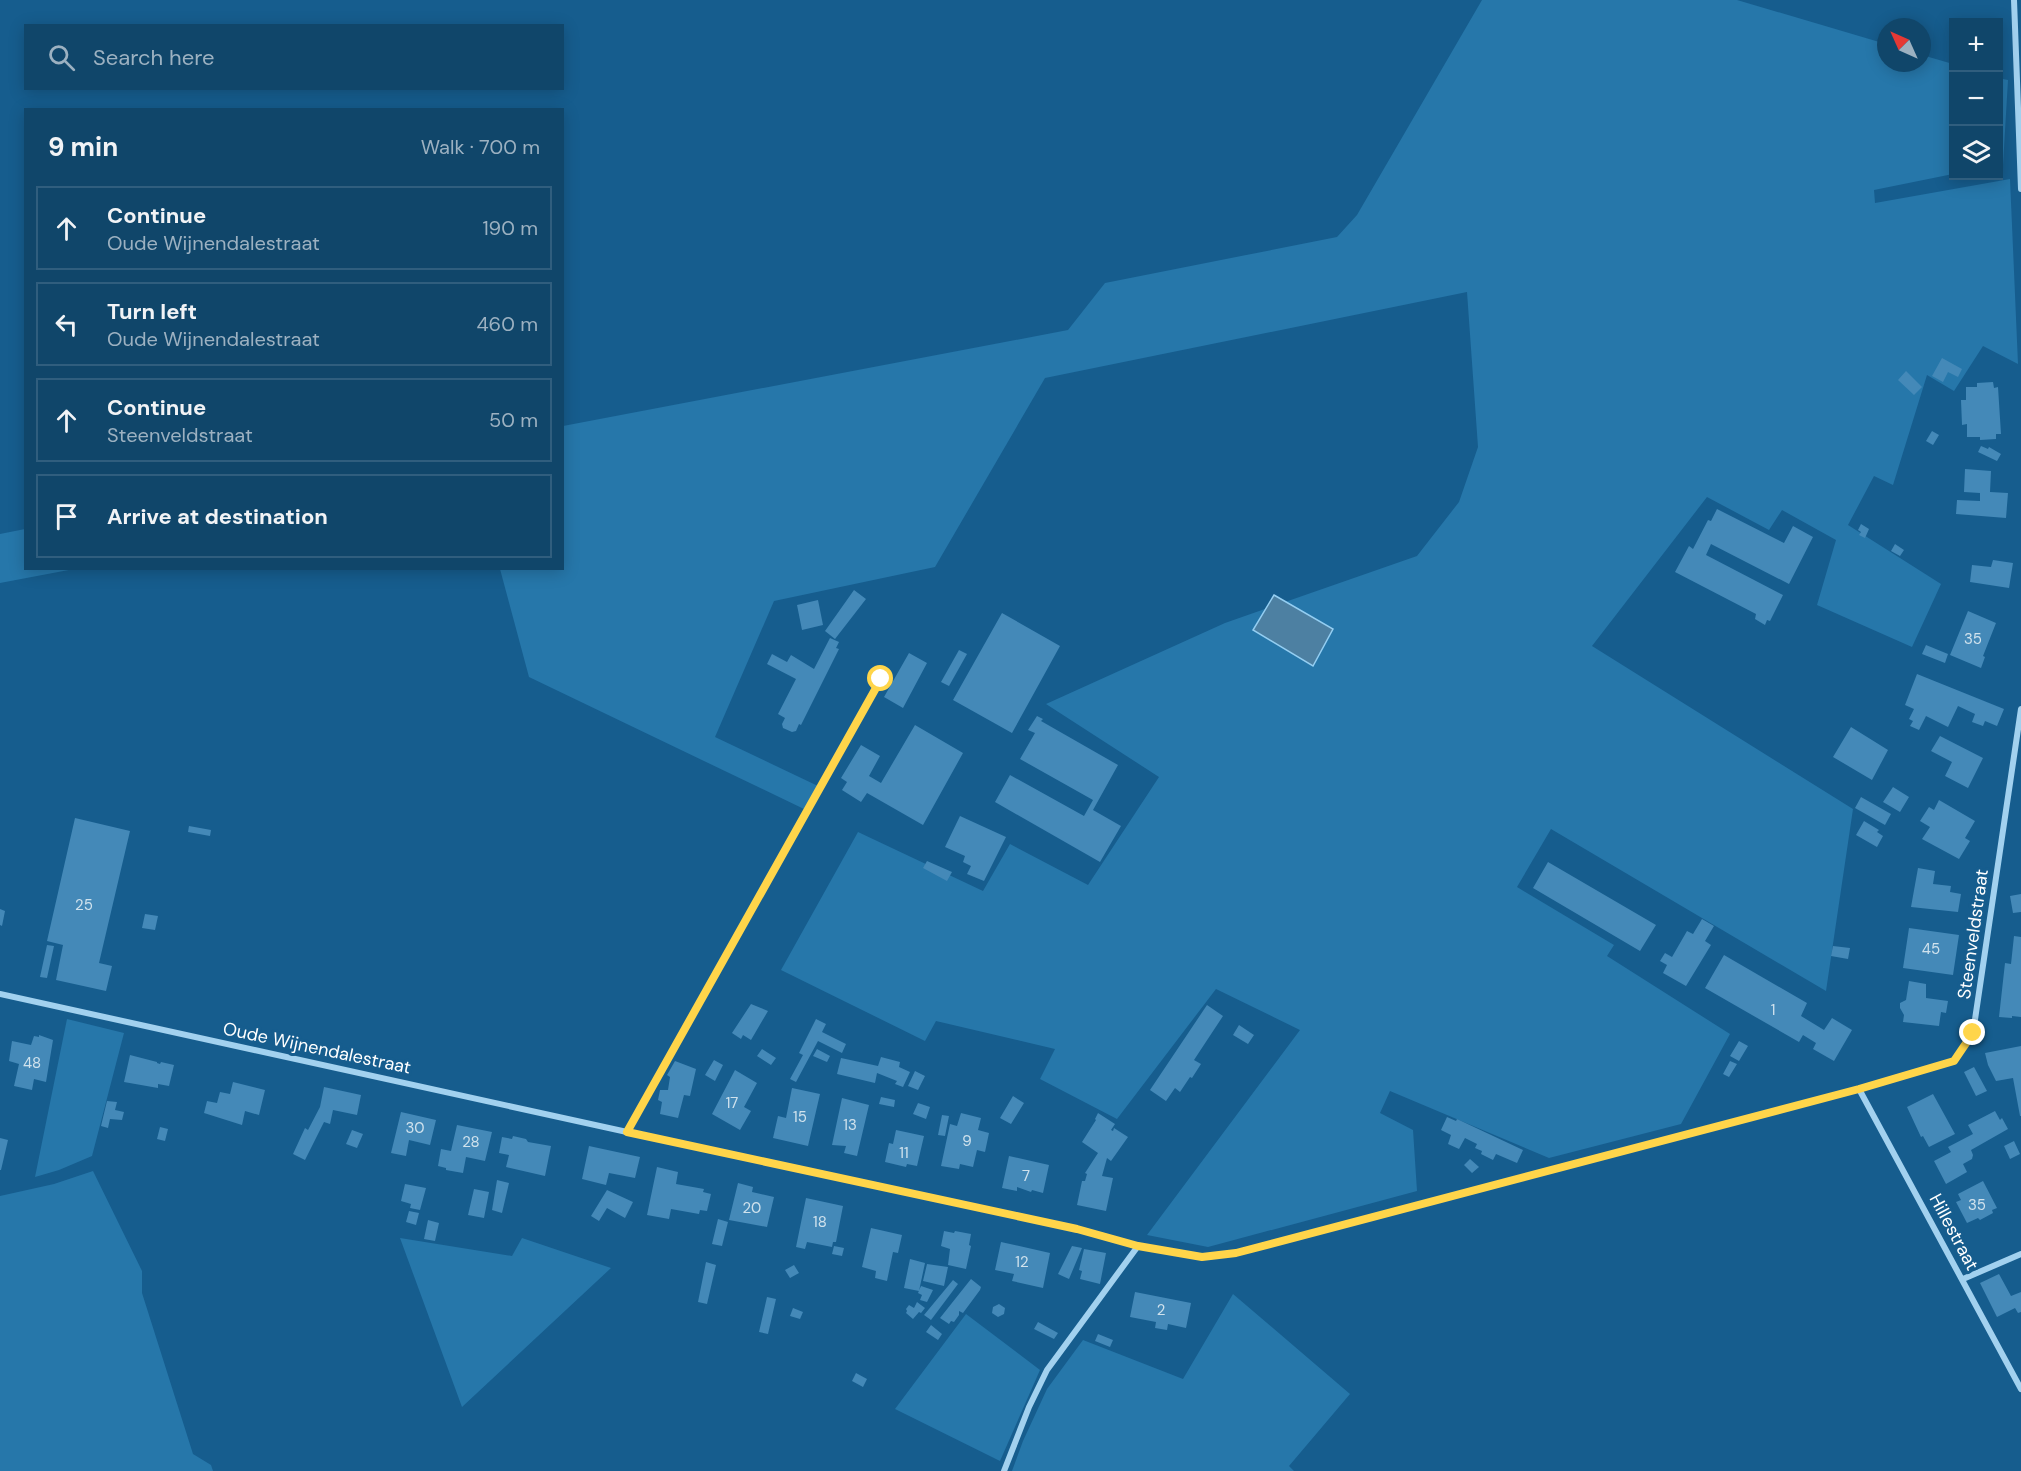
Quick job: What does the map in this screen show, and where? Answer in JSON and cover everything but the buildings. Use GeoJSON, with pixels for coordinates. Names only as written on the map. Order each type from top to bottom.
{"type":"FeatureCollection","features":[{"type":"Feature","properties":{"kind":"street"},"geometry":{"type":"LineString","coordinates":[[2014,0],[2021,189]]}},
{"type":"Feature","properties":{"kind":"street"},"geometry":{"type":"LineString","coordinates":[[627,1132],[881,679]]}},
{"type":"Feature","properties":{"kind":"street","name":"Steenveldstraat"},"geometry":{"type":"LineString","coordinates":[[1859,1089],[1954,1061],[1973,1033],[2021,709]]}},
{"type":"Feature","properties":{"kind":"street","name":"Oude Wijnendalestraat"},"geometry":{"type":"LineString","coordinates":[[0,994],[1077,1229],[1138,1246],[1202,1257],[1236,1253],[1859,1089]]}},
{"type":"Feature","properties":{"kind":"street","name":"Hillestraat"},"geometry":{"type":"LineString","coordinates":[[1859,1089],[2021,1389]]}},
{"type":"Feature","properties":{"kind":"street"},"geometry":{"type":"LineString","coordinates":[[1005,1471],[1029,1407],[1047,1370],[1138,1246]]}},
{"type":"Feature","properties":{"kind":"street"},"geometry":{"type":"LineString","coordinates":[[1963,1279],[2021,1254]]}},
{"type":"Feature","properties":{"kind":"shaded area"},"geometry":{"type":"Polygon","coordinates":[[[1482,0],[1737,0],[1877,41],[1877,72],[1931,72],[1931,58],[1949,63],[1949,175],[1874,190],[1875,203],[2010,179],[2018,364],[1983,346],[1954,391],[1927,375],[1893,485],[1874,476],[1848,525],[1941,584],[1912,647],[1817,605],[1836,540],[1782,510],[1769,530],[1707,497],[1592,646],[1853,809],[1826,991],[1551,829],[1517,887],[1614,945],[1607,956],[1730,1034],[1681,1124],[1549,1158],[1390,1091],[1380,1113],[1413,1130],[1417,1191],[1208,1247],[1147,1235],[1300,1030],[1216,989],[1117,1119],[1040,1079],[1055,1049],[936,1021],[925,1041],[781,970],[858,832],[983,891],[1010,844],[1088,885],[1159,777],[1046,704],[1225,623],[1417,556],[1459,502],[1478,447],[1467,292],[1045,378],[935,567],[774,601],[715,737],[818,786],[804,809],[529,677],[500,570],[564,570],[564,426],[1068,330],[1105,283],[1337,237],[1357,215],[1482,0]]]}},
{"type":"Feature","properties":{"kind":"shaded area"},"geometry":{"type":"Polygon","coordinates":[[[2003,79],[2008,80],[2003,165],[2003,79]]]}},
{"type":"Feature","properties":{"kind":"shaded area"},"geometry":{"type":"Polygon","coordinates":[[[24,529],[24,570],[69,570],[0,583],[0,534],[24,529]]]}},
{"type":"Feature","properties":{"kind":"shaded area"},"geometry":{"type":"Polygon","coordinates":[[[1274,595],[1333,629],[1313,666],[1253,630],[1274,595]]]}},
{"type":"Feature","properties":{"kind":"shaded area"},"geometry":{"type":"Polygon","coordinates":[[[67,1019],[124,1033],[92,1156],[35,1177],[67,1019]]]}},
{"type":"Feature","properties":{"kind":"shaded area"},"geometry":{"type":"Polygon","coordinates":[[[93,1171],[142,1271],[142,1293],[193,1454],[211,1465],[213,1471],[0,1471],[0,1196],[54,1184],[93,1171]]]}},
{"type":"Feature","properties":{"kind":"shaded area"},"geometry":{"type":"Polygon","coordinates":[[[400,1238],[512,1256],[522,1238],[611,1268],[462,1407],[400,1238]]]}},
{"type":"Feature","properties":{"kind":"shaded area"},"geometry":{"type":"Polygon","coordinates":[[[1233,1294],[1350,1394],[1289,1466],[1294,1471],[1012,1471],[1047,1389],[1083,1340],[1183,1379],[1233,1294]]]}},
{"type":"Feature","properties":{"kind":"shaded area"},"geometry":{"type":"Polygon","coordinates":[[[966,1314],[1040,1370],[1000,1461],[895,1409],[966,1314]]]}},
{"type":"Feature","properties":{"kind":"route"},"geometry":{"type":"LineString","coordinates":[[881,679],[627,1132],[1077,1229],[1138,1246],[1202,1257],[1236,1253],[1859,1089],[1954,1061],[1973,1033]]}}]}
